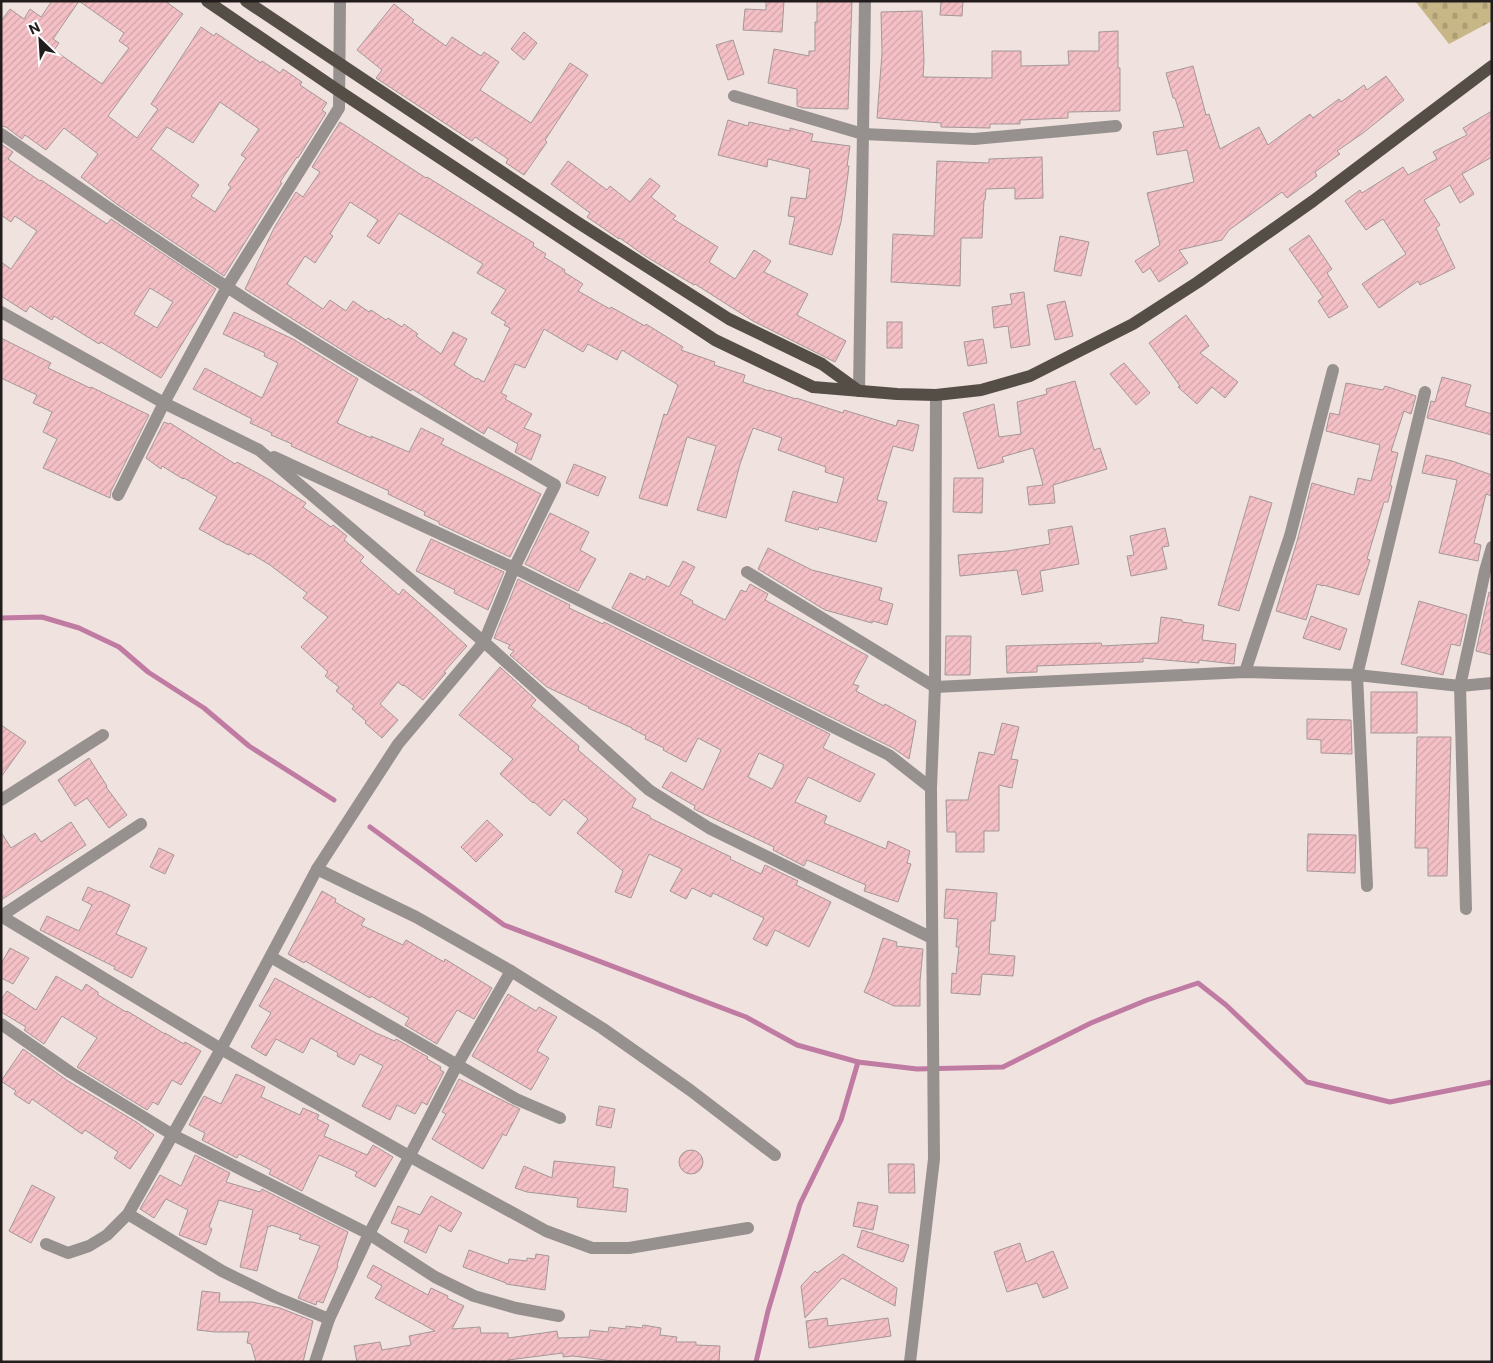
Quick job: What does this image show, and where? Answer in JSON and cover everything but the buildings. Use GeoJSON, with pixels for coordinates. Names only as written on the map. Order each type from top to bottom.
{"type":"FeatureCollection","features":[{"type":"Feature","properties":{"kind":"main road"},"geometry":{"type":"LineString","coordinates":[[207,1],[339,91],[715,340],[813,387],[936,395],[981,390],[1030,376],[1133,324],[1198,282],[1313,201],[1492,66]]}},
{"type":"Feature","properties":{"kind":"main road"},"geometry":{"type":"LineString","coordinates":[[246,1],[577,222],[730,319],[822,364],[859,391]]}},
{"type":"Feature","properties":{"kind":"main road"},"geometry":{"type":"LineString","coordinates":[[565,241],[577,222]]}},
{"type":"Feature","properties":{"kind":"street"},"geometry":{"type":"LineString","coordinates":[[118,494],[164,403],[227,287],[339,108],[340,1]]}},
{"type":"Feature","properties":{"kind":"street"},"geometry":{"type":"LineString","coordinates":[[859,391],[865,1]]}},
{"type":"Feature","properties":{"kind":"street"},"geometry":{"type":"LineString","coordinates":[[734,96],[863,134],[974,139],[1116,126]]}},
{"type":"Feature","properties":{"kind":"street"},"geometry":{"type":"LineString","coordinates":[[1,134],[227,287],[335,355],[555,486],[514,568],[484,642],[398,744],[318,869],[221,1049],[128,1214],[107,1235],[89,1246],[68,1252],[46,1244]]}},
{"type":"Feature","properties":{"kind":"street"},"geometry":{"type":"LineString","coordinates":[[1,312],[164,403],[259,450],[514,568],[888,755],[931,788]]}},
{"type":"Feature","properties":{"kind":"street"},"geometry":{"type":"LineString","coordinates":[[1245,672],[1290,536],[1333,370]]}},
{"type":"Feature","properties":{"kind":"street"},"geometry":{"type":"LineString","coordinates":[[1367,886],[1357,675],[1425,392]]}},
{"type":"Feature","properties":{"kind":"street"},"geometry":{"type":"LineString","coordinates":[[910,1362],[934,1159],[931,788],[935,687],[936,395]]}},
{"type":"Feature","properties":{"kind":"street"},"geometry":{"type":"LineString","coordinates":[[259,450],[484,642],[650,790],[709,828],[932,938]]}},
{"type":"Feature","properties":{"kind":"street"},"geometry":{"type":"LineString","coordinates":[[1466,909],[1460,686],[1492,547]]}},
{"type":"Feature","properties":{"kind":"street"},"geometry":{"type":"LineString","coordinates":[[747,572],[935,687],[1245,672],[1357,675],[1460,686],[1492,683]]}},
{"type":"Feature","properties":{"kind":"street"},"geometry":{"type":"LineString","coordinates":[[1,800],[103,735]]}},
{"type":"Feature","properties":{"kind":"street"},"geometry":{"type":"LineString","coordinates":[[141,824],[1,916],[221,1049],[409,1156],[546,1231],[592,1248],[629,1248],[748,1228]]}},
{"type":"Feature","properties":{"kind":"street"},"geometry":{"type":"LineString","coordinates":[[318,869],[416,917],[511,971],[602,1028],[690,1090],[774,1155]]}},
{"type":"Feature","properties":{"kind":"street"},"geometry":{"type":"LineString","coordinates":[[271,957],[516,1099],[560,1118]]}},
{"type":"Feature","properties":{"kind":"street"},"geometry":{"type":"LineString","coordinates":[[316,1362],[329,1319],[369,1234],[457,1065],[511,971]]}},
{"type":"Feature","properties":{"kind":"street"},"geometry":{"type":"LineString","coordinates":[[1,1024],[70,1072],[173,1135],[369,1234],[435,1277],[474,1296],[516,1308],[559,1316]]}},
{"type":"Feature","properties":{"kind":"street"},"geometry":{"type":"LineString","coordinates":[[128,1214],[222,1270],[275,1297],[329,1319]]}},
{"type":"Feature","properties":{"kind":"green space"},"geometry":{"type":"Polygon","coordinates":[[[1415,1],[1492,1],[1492,21],[1449,44],[1415,1]]]}},
{"type":"Feature","properties":{"kind":"waterway"},"geometry":{"type":"LineString","coordinates":[[1,618],[42,617],[79,628],[119,647],[148,672],[204,708],[249,746],[334,800]]}},
{"type":"Feature","properties":{"kind":"waterway"},"geometry":{"type":"LineString","coordinates":[[370,827],[504,925],[746,1017],[797,1045],[858,1062],[917,1069],[1003,1067],[1091,1023],[1147,1000],[1198,983],[1226,1005],[1307,1082],[1390,1102],[1492,1082]]}},
{"type":"Feature","properties":{"kind":"waterway"},"geometry":{"type":"LineString","coordinates":[[756,1362],[768,1311],[800,1204],[841,1120],[858,1062]]}}]}
